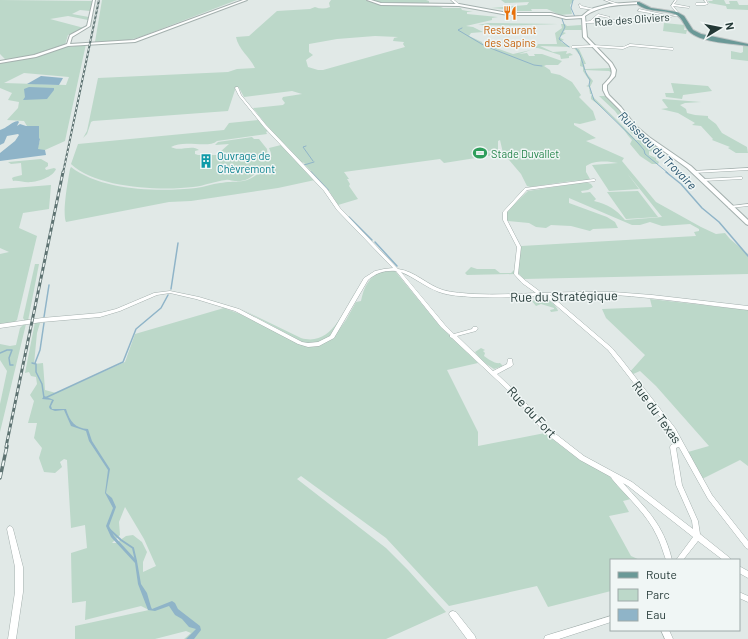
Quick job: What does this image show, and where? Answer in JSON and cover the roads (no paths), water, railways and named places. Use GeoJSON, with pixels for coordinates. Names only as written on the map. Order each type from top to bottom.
{"type":"FeatureCollection","features":[{"type":"Feature","properties":{"kind":"main road"},"geometry":{"type":"LineString","coordinates":[[638,1],[644,7],[684,18],[692,32],[748,45]]}},
{"type":"Feature","properties":{"kind":"street"},"geometry":{"type":"LineString","coordinates":[[68,46],[71,36],[88,26],[94,0]]}},
{"type":"Feature","properties":{"kind":"street"},"geometry":{"type":"LineString","coordinates":[[0,62],[35,56],[68,46],[136,40],[246,0]]}},
{"type":"Feature","properties":{"kind":"street"},"geometry":{"type":"LineString","coordinates":[[368,0],[381,4],[459,5],[508,14],[551,14],[566,18],[583,17],[593,9]]}},
{"type":"Feature","properties":{"kind":"street"},"geometry":{"type":"LineString","coordinates":[[452,0],[459,5]]}},
{"type":"Feature","properties":{"kind":"street"},"geometry":{"type":"LineString","coordinates":[[605,0],[618,4]]}},
{"type":"Feature","properties":{"kind":"street"},"geometry":{"type":"LineString","coordinates":[[673,5],[676,0]]}},
{"type":"Feature","properties":{"kind":"street"},"geometry":{"type":"LineString","coordinates":[[696,4],[708,3],[705,0]]}},
{"type":"Feature","properties":{"kind":"street"},"geometry":{"type":"LineString","coordinates":[[580,5],[581,7],[593,9],[638,1]]}},
{"type":"Feature","properties":{"kind":"street"},"geometry":{"type":"LineString","coordinates":[[673,5],[689,6]]}},
{"type":"Feature","properties":{"kind":"street"},"geometry":{"type":"LineString","coordinates":[[639,10],[676,15],[677,12],[673,8],[673,5]]}},
{"type":"Feature","properties":{"kind":"street"},"geometry":{"type":"LineString","coordinates":[[609,17],[598,15],[588,22],[584,34],[600,54],[611,64],[614,70],[613,76],[605,86],[607,95],[639,130],[677,157],[748,223]]}},
{"type":"Feature","properties":{"kind":"street","name":"Rue des Oliviers"},"geometry":{"type":"LineString","coordinates":[[588,22],[676,15]]}},
{"type":"Feature","properties":{"kind":"street"},"geometry":{"type":"LineString","coordinates":[[583,17],[588,22]]}},
{"type":"Feature","properties":{"kind":"street"},"geometry":{"type":"LineString","coordinates":[[572,47],[593,46],[623,48],[630,43],[673,49]]}},
{"type":"Feature","properties":{"kind":"street","name":"Rue du Fort"},"geometry":{"type":"LineString","coordinates":[[237,88],[240,95],[265,126],[322,186],[338,209],[380,250],[452,336],[515,394],[546,430],[582,458],[620,479],[642,494],[727,559]]}},
{"type":"Feature","properties":{"kind":"street"},"geometry":{"type":"LineString","coordinates":[[694,172],[748,168]]}},
{"type":"Feature","properties":{"kind":"street"},"geometry":{"type":"LineString","coordinates":[[703,180],[741,178]]}},
{"type":"Feature","properties":{"kind":"street","name":"Rue du Texas"},"geometry":{"type":"LineString","coordinates":[[594,180],[526,189],[505,212],[505,220],[519,247],[516,274],[524,282],[544,295],[614,354],[664,419],[681,444],[710,497],[748,546]]}},
{"type":"Feature","properties":{"kind":"street"},"geometry":{"type":"LineString","coordinates":[[730,206],[748,205]]}},
{"type":"Feature","properties":{"kind":"street"},"geometry":{"type":"LineString","coordinates":[[0,326],[42,320],[100,315],[118,310],[156,294],[174,292],[237,310],[300,343],[312,345],[326,341],[332,337],[366,279],[371,274],[386,269],[396,269]]}},
{"type":"Feature","properties":{"kind":"street","name":"Rue du Stratégique"},"geometry":{"type":"LineString","coordinates":[[396,269],[409,273],[437,290],[448,293],[489,296],[608,294],[748,308]]}},
{"type":"Feature","properties":{"kind":"street"},"geometry":{"type":"LineString","coordinates":[[402,276],[409,273]]}},
{"type":"Feature","properties":{"kind":"street"},"geometry":{"type":"LineString","coordinates":[[452,336],[474,330],[475,328]]}},
{"type":"Feature","properties":{"kind":"street"},"geometry":{"type":"LineString","coordinates":[[493,373],[510,365],[510,360]]}},
{"type":"Feature","properties":{"kind":"street"},"geometry":{"type":"LineString","coordinates":[[680,559],[697,537],[695,521],[679,485],[673,447],[677,444],[681,444]]}},
{"type":"Feature","properties":{"kind":"street"},"geometry":{"type":"LineString","coordinates":[[613,476],[653,522],[662,536],[669,559]]}},
{"type":"Feature","properties":{"kind":"street"},"geometry":{"type":"LineString","coordinates":[[10,529],[19,567],[19,592],[12,639]]}},
{"type":"Feature","properties":{"kind":"street"},"geometry":{"type":"LineString","coordinates":[[453,614],[472,639]]}},
{"type":"Feature","properties":{"kind":"street"},"geometry":{"type":"LineString","coordinates":[[548,639],[610,619]]}},
{"type":"Feature","properties":{"kind":"water"},"geometry":{"type":"Polygon","coordinates":[[[41,76],[63,78],[59,85],[27,84],[41,76]]]}},
{"type":"Feature","properties":{"kind":"water"},"geometry":{"type":"Polygon","coordinates":[[[29,87],[54,88],[54,90],[47,99],[23,100],[25,97],[24,89],[29,87]]]}},
{"type":"Feature","properties":{"kind":"water"},"geometry":{"type":"Polygon","coordinates":[[[18,121],[17,126],[20,124],[26,126],[39,126],[40,139],[38,149],[45,150],[46,155],[0,161],[0,153],[15,141],[19,135],[7,136],[4,143],[0,145],[0,130],[18,121]]]}},
{"type":"Feature","properties":{"kind":"water"},"geometry":{"type":"Polygon","coordinates":[[[44,396],[54,400],[51,406],[52,409],[66,409],[71,421],[76,426],[88,429],[92,441],[110,469],[106,493],[112,498],[116,507],[109,526],[114,536],[137,561],[141,584],[147,593],[152,609],[172,601],[175,603],[178,609],[200,626],[201,630],[194,639],[186,639],[196,629],[189,627],[182,619],[175,615],[169,606],[155,611],[148,610],[138,584],[135,563],[111,537],[106,526],[113,508],[105,493],[108,470],[89,441],[86,431],[71,426],[64,410],[55,411],[50,409],[49,407],[52,400],[42,399],[44,396]]]}},
{"type":"Feature","properties":{"kind":"waterway","name":"Ruisseau du Trovaire"},"geometry":{"type":"LineString","coordinates":[[573,0],[571,8],[575,17]]}},
{"type":"Feature","properties":{"kind":"waterway","name":"Ruisseau du Trovaire"},"geometry":{"type":"LineString","coordinates":[[564,18],[562,19],[565,27],[559,39],[569,47]]}},
{"type":"Feature","properties":{"kind":"waterway"},"geometry":{"type":"LineString","coordinates":[[462,28],[458,30],[485,46],[534,65],[542,66]]}},
{"type":"Feature","properties":{"kind":"waterway","name":"Ruisseau du Trovaire"},"geometry":{"type":"LineString","coordinates":[[575,47],[580,55],[587,76],[590,80],[589,85],[594,100],[638,143],[644,150],[645,154],[668,173]]}},
{"type":"Feature","properties":{"kind":"waterway"},"geometry":{"type":"LineString","coordinates":[[306,146],[303,147],[313,161]]}},
{"type":"Feature","properties":{"kind":"waterway"},"geometry":{"type":"LineString","coordinates":[[311,172],[304,165],[314,162]]}},
{"type":"Feature","properties":{"kind":"waterway"},"geometry":{"type":"LineString","coordinates":[[311,172],[328,190]]}},
{"type":"Feature","properties":{"kind":"waterway","name":"Ruisseau du Trovaire"},"geometry":{"type":"LineString","coordinates":[[666,172],[681,184],[702,208],[719,222],[748,256]]}},
{"type":"Feature","properties":{"kind":"waterway"},"geometry":{"type":"LineString","coordinates":[[349,217],[372,240]]}},
{"type":"Feature","properties":{"kind":"waterway"},"geometry":{"type":"LineString","coordinates":[[375,242],[397,266]]}},
{"type":"Feature","properties":{"kind":"waterway"},"geometry":{"type":"LineString","coordinates":[[171,289],[178,243]]}},
{"type":"Feature","properties":{"kind":"waterway"},"geometry":{"type":"LineString","coordinates":[[44,317],[49,285]]}},
{"type":"Feature","properties":{"kind":"waterway"},"geometry":{"type":"LineString","coordinates":[[45,398],[123,362],[136,329],[161,308],[168,295]]}},
{"type":"Feature","properties":{"kind":"waterway"},"geometry":{"type":"LineString","coordinates":[[35,363],[40,350],[44,323]]}},
{"type":"Feature","properties":{"kind":"waterway"},"geometry":{"type":"LineString","coordinates":[[0,353],[7,350],[12,350],[9,358],[10,365],[13,365]]}},
{"type":"Feature","properties":{"kind":"waterway"},"geometry":{"type":"LineString","coordinates":[[32,363],[36,364],[36,372],[42,384],[44,398]]}},
{"type":"Feature","properties":{"kind":"waterway"},"geometry":{"type":"LineString","coordinates":[[109,529],[133,548],[136,561]]}},
{"type":"Feature","properties":{"kind":"railway"},"geometry":{"type":"LineString","coordinates":[[63,173],[99,0]]}},
{"type":"Feature","properties":{"kind":"railway"},"geometry":{"type":"LineString","coordinates":[[6,447],[63,172]]}},
{"type":"Feature","properties":{"kind":"railway"},"geometry":{"type":"LineString","coordinates":[[0,478],[7,446]]}},
{"type":"Feature","properties":{"kind":"place","name":"Restaurant des Sapins"},"geometry":{"type":"Point","coordinates":[510,13]}},
{"type":"Feature","properties":{"kind":"place","name":"Stade Duvallet"},"geometry":{"type":"Point","coordinates":[480,153]}},
{"type":"Feature","properties":{"kind":"place","name":"Ouvrage de Chèvremont"},"geometry":{"type":"Point","coordinates":[206,161]}}]}
